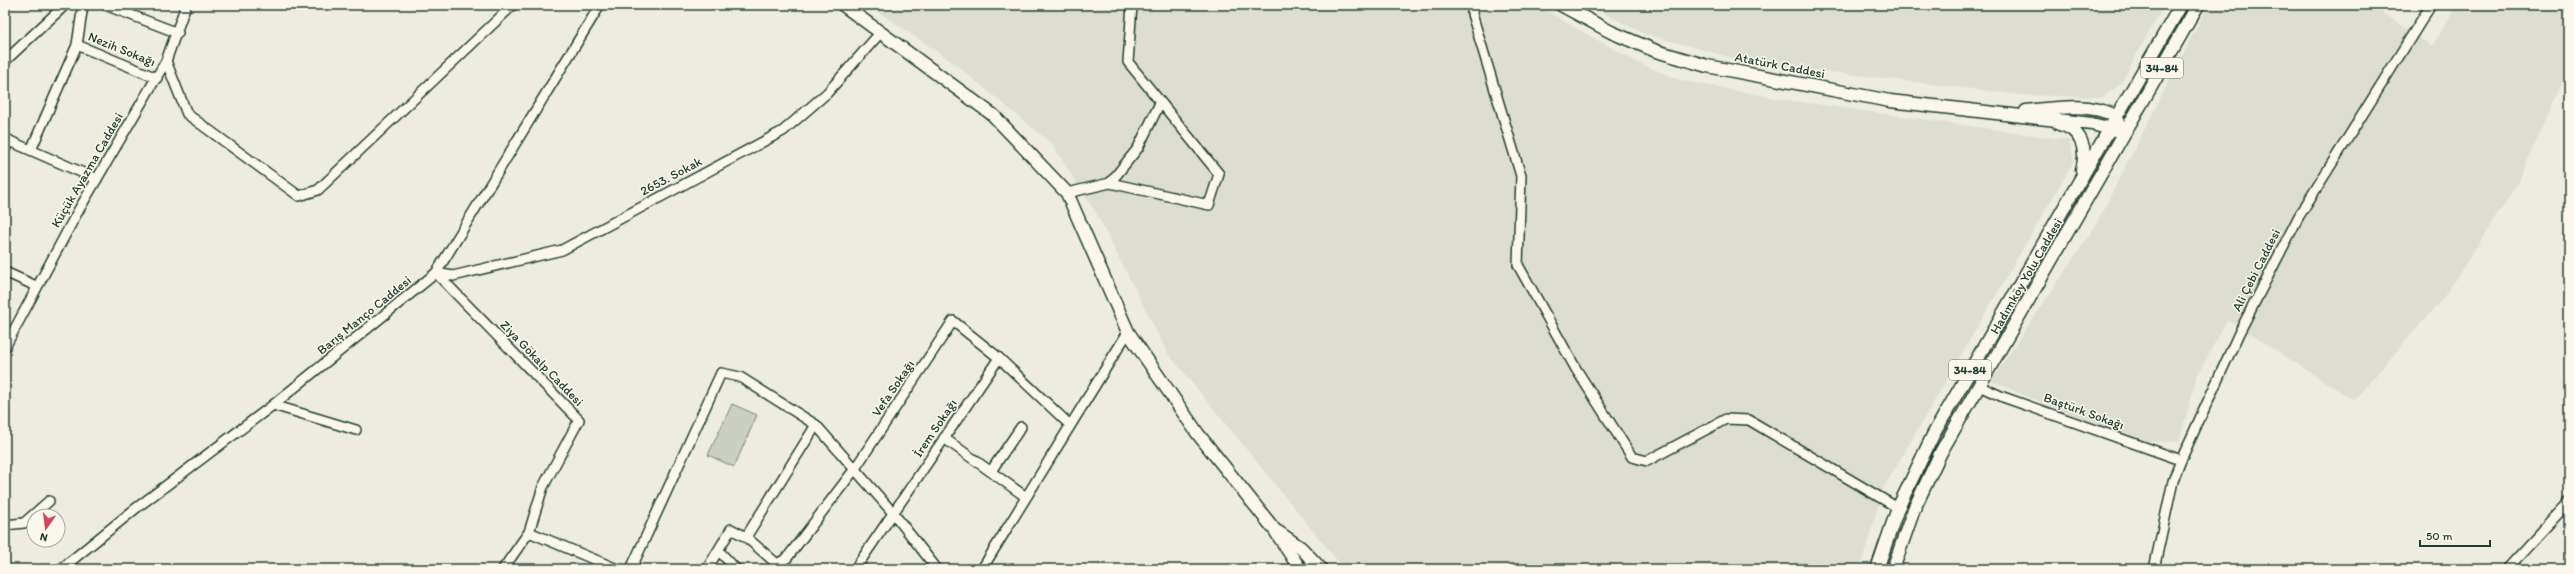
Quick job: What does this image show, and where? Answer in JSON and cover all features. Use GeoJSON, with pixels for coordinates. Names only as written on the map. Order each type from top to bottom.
{"type":"FeatureCollection","features":[{"type":"Feature","properties":{"kind":"main road"},"geometry":{"type":"LineString","coordinates":[[843,5],[882,32],[993,115],[1067,193],[1128,332],[1198,434],[1274,529],[1300,569]]}},
{"type":"Feature","properties":{"kind":"main road","name":"Atatürk Caddesi"},"geometry":{"type":"LineString","coordinates":[[1561,5],[1611,32],[1656,51],[1707,66],[1890,101],[2004,113]]}},
{"type":"Feature","properties":{"kind":"main road","name":"Hadımköy Yolu Caddesi"},"geometry":{"type":"LineString","coordinates":[[1893,569],[1914,509],[1930,474],[1978,386],[2084,205],[2118,130],[2116,116],[2181,5]]}},
{"type":"Feature","properties":{"kind":"main road","name":"Hadımköy Yolu Caddesi"},"geometry":{"type":"LineString","coordinates":[[1877,569],[1898,508],[1933,436],[2080,179],[2118,130],[2198,5]]}},
{"type":"Feature","properties":{"kind":"main road"},"geometry":{"type":"LineString","coordinates":[[2004,113],[2065,107],[2096,108],[2116,116]]}},
{"type":"Feature","properties":{"kind":"main road"},"geometry":{"type":"LineString","coordinates":[[2004,113],[2092,124],[2118,130]]}},
{"type":"Feature","properties":{"kind":"main road"},"geometry":{"type":"LineString","coordinates":[[2004,113],[2066,126],[2074,130],[2080,138],[2084,150],[2085,161],[2080,179]]}},
{"type":"Feature","properties":{"kind":"main road"},"geometry":{"type":"LineString","coordinates":[[1274,529],[1301,548],[1321,569]]}},
{"type":"Feature","properties":{"kind":"street"},"geometry":{"type":"LineString","coordinates":[[5,61],[64,5]]}},
{"type":"Feature","properties":{"kind":"street"},"geometry":{"type":"LineString","coordinates":[[31,150],[77,45],[83,5]]}},
{"type":"Feature","properties":{"kind":"street"},"geometry":{"type":"LineString","coordinates":[[105,5],[178,33]]}},
{"type":"Feature","properties":{"kind":"street","name":"Küçük Ayazma Caddesi"},"geometry":{"type":"LineString","coordinates":[[5,347],[36,286],[166,61],[178,33],[186,5]]}},
{"type":"Feature","properties":{"kind":"street"},"geometry":{"type":"LineString","coordinates":[[166,61],[187,114],[299,196],[318,190],[513,5]]}},
{"type":"Feature","properties":{"kind":"street","name":"Barış Manço Caddesi"},"geometry":{"type":"LineString","coordinates":[[61,569],[134,509],[273,405],[436,273],[598,10],[598,5]]}},
{"type":"Feature","properties":{"kind":"street"},"geometry":{"type":"LineString","coordinates":[[1067,193],[1110,183],[1209,205],[1219,174],[1128,62],[1132,5]]}},
{"type":"Feature","properties":{"kind":"street"},"geometry":{"type":"LineString","coordinates":[[1473,5],[1472,14],[1522,176],[1518,265],[1576,369],[1632,457],[1647,460],[1726,419],[1749,420],[1898,508]]}},
{"type":"Feature","properties":{"kind":"street","name":"Ali Çebi Caddesi"},"geometry":{"type":"LineString","coordinates":[[2154,569],[2173,481],[2239,332],[2299,216],[2431,5]]}},
{"type":"Feature","properties":{"kind":"street","name":"2653. Sokak"},"geometry":{"type":"LineString","coordinates":[[436,273],[453,276],[562,250],[783,131],[827,93],[882,32]]}},
{"type":"Feature","properties":{"kind":"street","name":"Nezih Sokağı"},"geometry":{"type":"LineString","coordinates":[[77,45],[157,78]]}},
{"type":"Feature","properties":{"kind":"street"},"geometry":{"type":"LineString","coordinates":[[1110,183],[1138,148],[1160,103]]}},
{"type":"Feature","properties":{"kind":"street"},"geometry":{"type":"LineString","coordinates":[[5,150],[7,140],[97,179]]}},
{"type":"Feature","properties":{"kind":"street"},"geometry":{"type":"LineString","coordinates":[[5,272],[36,286]]}},
{"type":"Feature","properties":{"kind":"street","name":"Ziya Gökalp Caddesi"},"geometry":{"type":"LineString","coordinates":[[436,273],[579,420],[543,487],[529,532],[503,569]]}},
{"type":"Feature","properties":{"kind":"street","name":"Vefa Sokağı"},"geometry":{"type":"LineString","coordinates":[[746,537],[777,564],[787,558],[854,470],[953,321],[999,358]]}},
{"type":"Feature","properties":{"kind":"street"},"geometry":{"type":"LineString","coordinates":[[982,569],[1128,332]]}},
{"type":"Feature","properties":{"kind":"street"},"geometry":{"type":"LineString","coordinates":[[999,358],[1070,425]]}},
{"type":"Feature","properties":{"kind":"street","name":"İrem Sokağı"},"geometry":{"type":"LineString","coordinates":[[855,569],[894,514],[999,358]]}},
{"type":"Feature","properties":{"kind":"street"},"geometry":{"type":"LineString","coordinates":[[631,569],[721,373],[740,377],[816,426],[894,514],[937,569]]}},
{"type":"Feature","properties":{"kind":"street","name":"Baştürk Sokağı"},"geometry":{"type":"LineString","coordinates":[[1978,386],[2181,460]]}},
{"type":"Feature","properties":{"kind":"street"},"geometry":{"type":"LineString","coordinates":[[273,405],[356,430]]}},
{"type":"Feature","properties":{"kind":"street"},"geometry":{"type":"LineString","coordinates":[[707,569],[719,552],[731,529],[746,537],[816,426]]}},
{"type":"Feature","properties":{"kind":"street"},"geometry":{"type":"LineString","coordinates":[[991,471],[1021,427]]}},
{"type":"Feature","properties":{"kind":"street"},"geometry":{"type":"LineString","coordinates":[[944,438],[1026,497]]}},
{"type":"Feature","properties":{"kind":"street"},"geometry":{"type":"LineString","coordinates":[[5,525],[24,523],[49,500]]}},
{"type":"Feature","properties":{"kind":"street"},"geometry":{"type":"LineString","coordinates":[[2507,569],[2569,502]]}},
{"type":"Feature","properties":{"kind":"street"},"geometry":{"type":"LineString","coordinates":[[529,532],[617,569]]}},
{"type":"Feature","properties":{"kind":"street"},"geometry":{"type":"LineString","coordinates":[[719,552],[736,569]]}},
{"type":"Feature","properties":{"kind":"shaded area"},"geometry":{"type":"Polygon","coordinates":[[[868,5],[1535,5],[1639,63],[1680,80],[1780,99],[2069,140],[2074,161],[1883,489],[1860,569],[1344,569],[1167,352],[1096,213],[1051,143],[951,61],[868,5]]]}},
{"type":"Feature","properties":{"kind":"shaded area"},"geometry":{"type":"Polygon","coordinates":[[[1587,5],[2164,5],[2120,85],[2103,97],[2021,95],[1748,62],[1645,34],[1587,5]]]}},
{"type":"Feature","properties":{"kind":"shaded area"},"geometry":{"type":"Polygon","coordinates":[[[2208,5],[2371,5],[2432,46],[2457,5],[2569,5],[2569,65],[2518,183],[2444,297],[2354,400],[2227,320],[2197,376],[2179,442],[2134,441],[1991,381],[2094,228],[2208,5]]]}},
{"type":"Feature","properties":{"kind":"shaded area"},"geometry":{"type":"Polygon","coordinates":[[[732,404],[757,415],[734,467],[708,455],[732,404]]]}}]}
